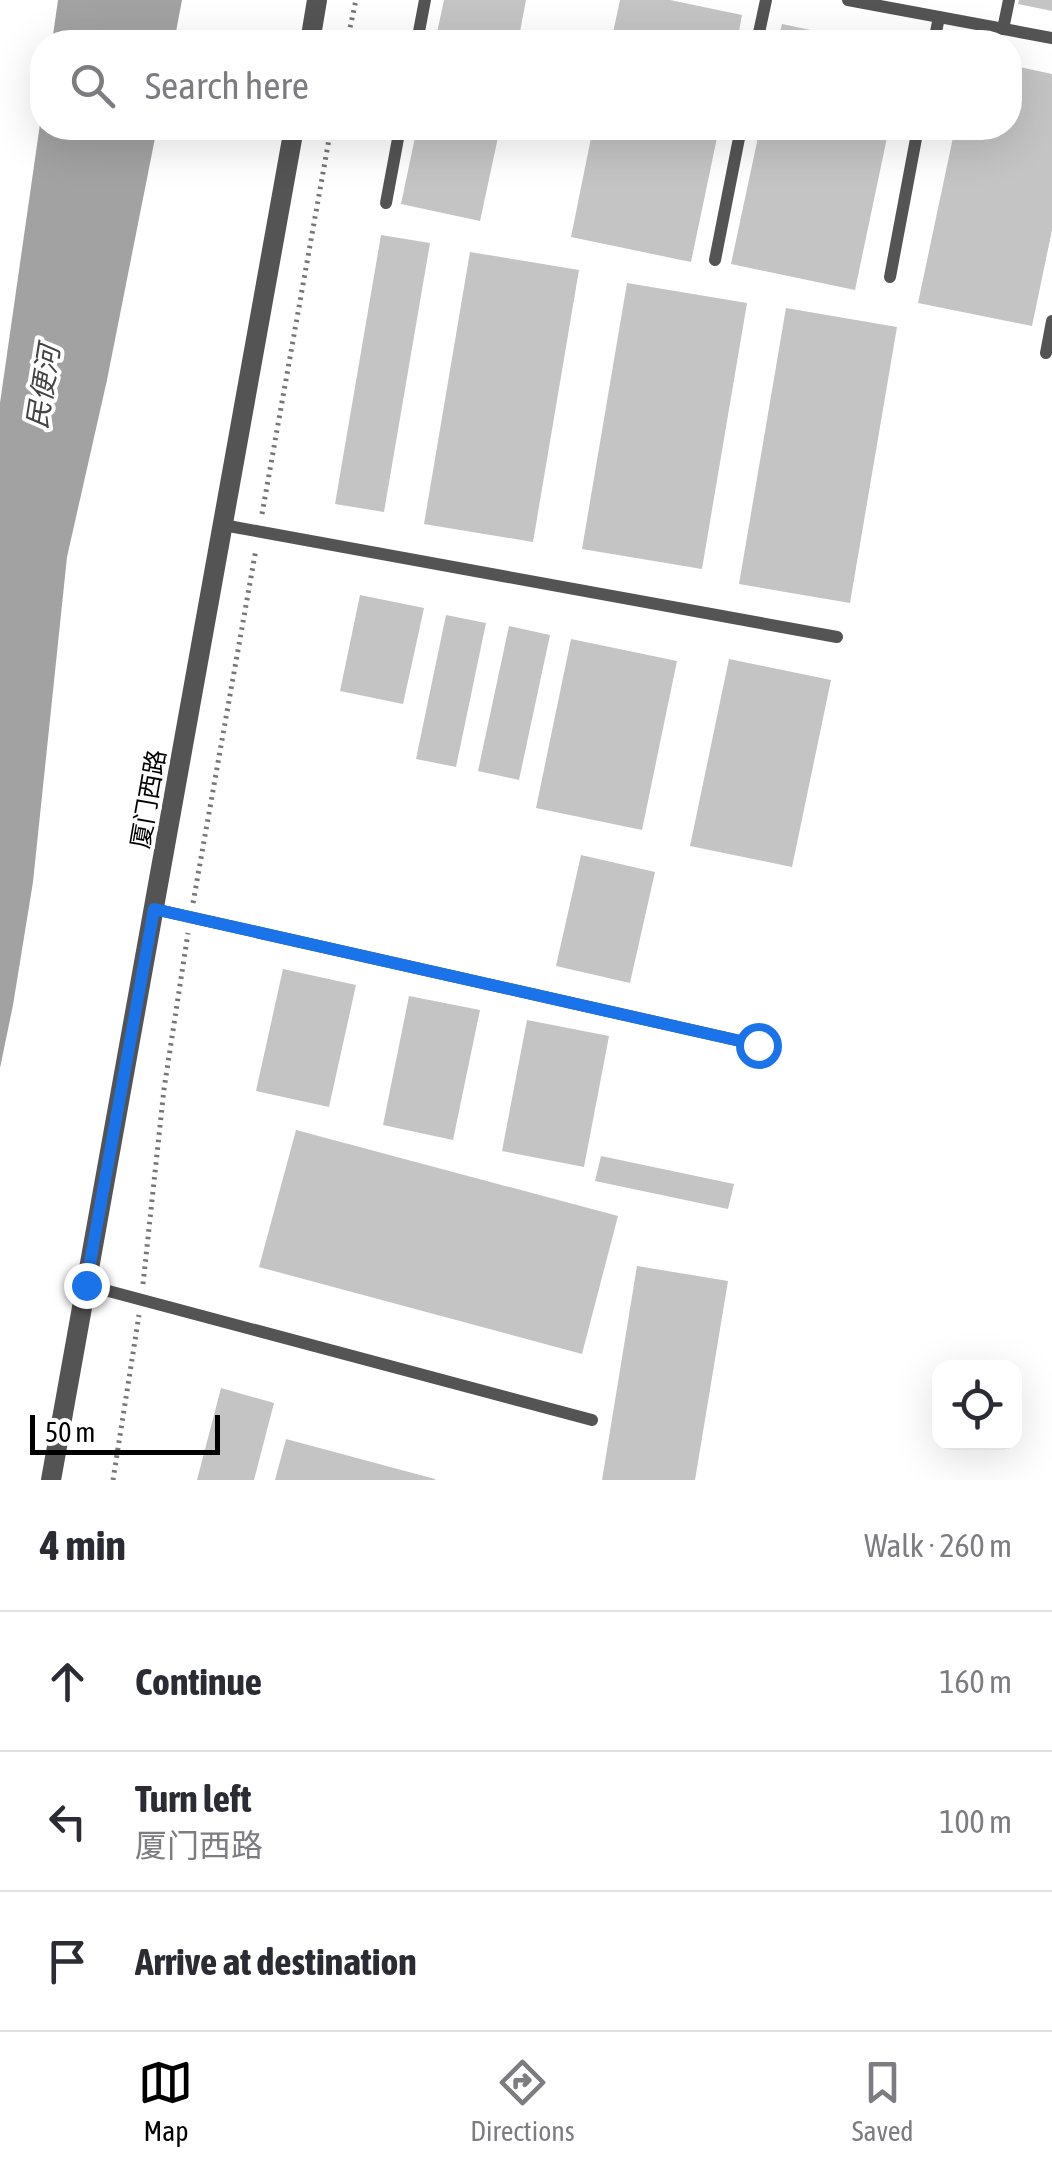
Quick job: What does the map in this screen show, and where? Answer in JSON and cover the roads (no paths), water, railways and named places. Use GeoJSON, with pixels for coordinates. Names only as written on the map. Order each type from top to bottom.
{"type":"FeatureCollection","features":[{"type":"Feature","properties":{"kind":"street"},"geometry":{"type":"LineString","coordinates":[[312,30],[317,0]]}},
{"type":"Feature","properties":{"kind":"street","name":"厦门西路"},"geometry":{"type":"LineString","coordinates":[[51,1480],[292,140]]}},
{"type":"Feature","properties":{"kind":"lane"},"geometry":{"type":"LineString","coordinates":[[419,30],[425,0]]}},
{"type":"Feature","properties":{"kind":"lane"},"geometry":{"type":"LineString","coordinates":[[760,30],[766,0]]}},
{"type":"Feature","properties":{"kind":"lane"},"geometry":{"type":"LineString","coordinates":[[848,0],[1008,30]]}},
{"type":"Feature","properties":{"kind":"lane"},"geometry":{"type":"LineString","coordinates":[[1002,29],[1008,0]]}},
{"type":"Feature","properties":{"kind":"lane"},"geometry":{"type":"LineString","coordinates":[[936,30],[939,17]]}},
{"type":"Feature","properties":{"kind":"lane"},"geometry":{"type":"LineString","coordinates":[[1022,33],[1052,38]]}},
{"type":"Feature","properties":{"kind":"lane"},"geometry":{"type":"LineString","coordinates":[[386,203],[398,140]]}},
{"type":"Feature","properties":{"kind":"lane"},"geometry":{"type":"LineString","coordinates":[[715,260],[739,140]]}},
{"type":"Feature","properties":{"kind":"lane"},"geometry":{"type":"LineString","coordinates":[[890,277],[916,140]]}},
{"type":"Feature","properties":{"kind":"lane"},"geometry":{"type":"LineString","coordinates":[[1046,353],[1052,321]]}},
{"type":"Feature","properties":{"kind":"lane"},"geometry":{"type":"LineString","coordinates":[[223,524],[837,637]]}},
{"type":"Feature","properties":{"kind":"lane"},"geometry":{"type":"LineString","coordinates":[[154,909],[758,1045]]}},
{"type":"Feature","properties":{"kind":"lane"},"geometry":{"type":"LineString","coordinates":[[86,1285],[592,1420]]}},
{"type":"Feature","properties":{"kind":"water"},"geometry":{"type":"Polygon","coordinates":[[[58,0],[182,0],[176,30],[54,30],[58,0]]]}},
{"type":"Feature","properties":{"kind":"water","name":"民便河"},"geometry":{"type":"Polygon","coordinates":[[[38,140],[155,140],[67,557],[33,882],[0,1068],[0,403],[38,140]]]}}]}
